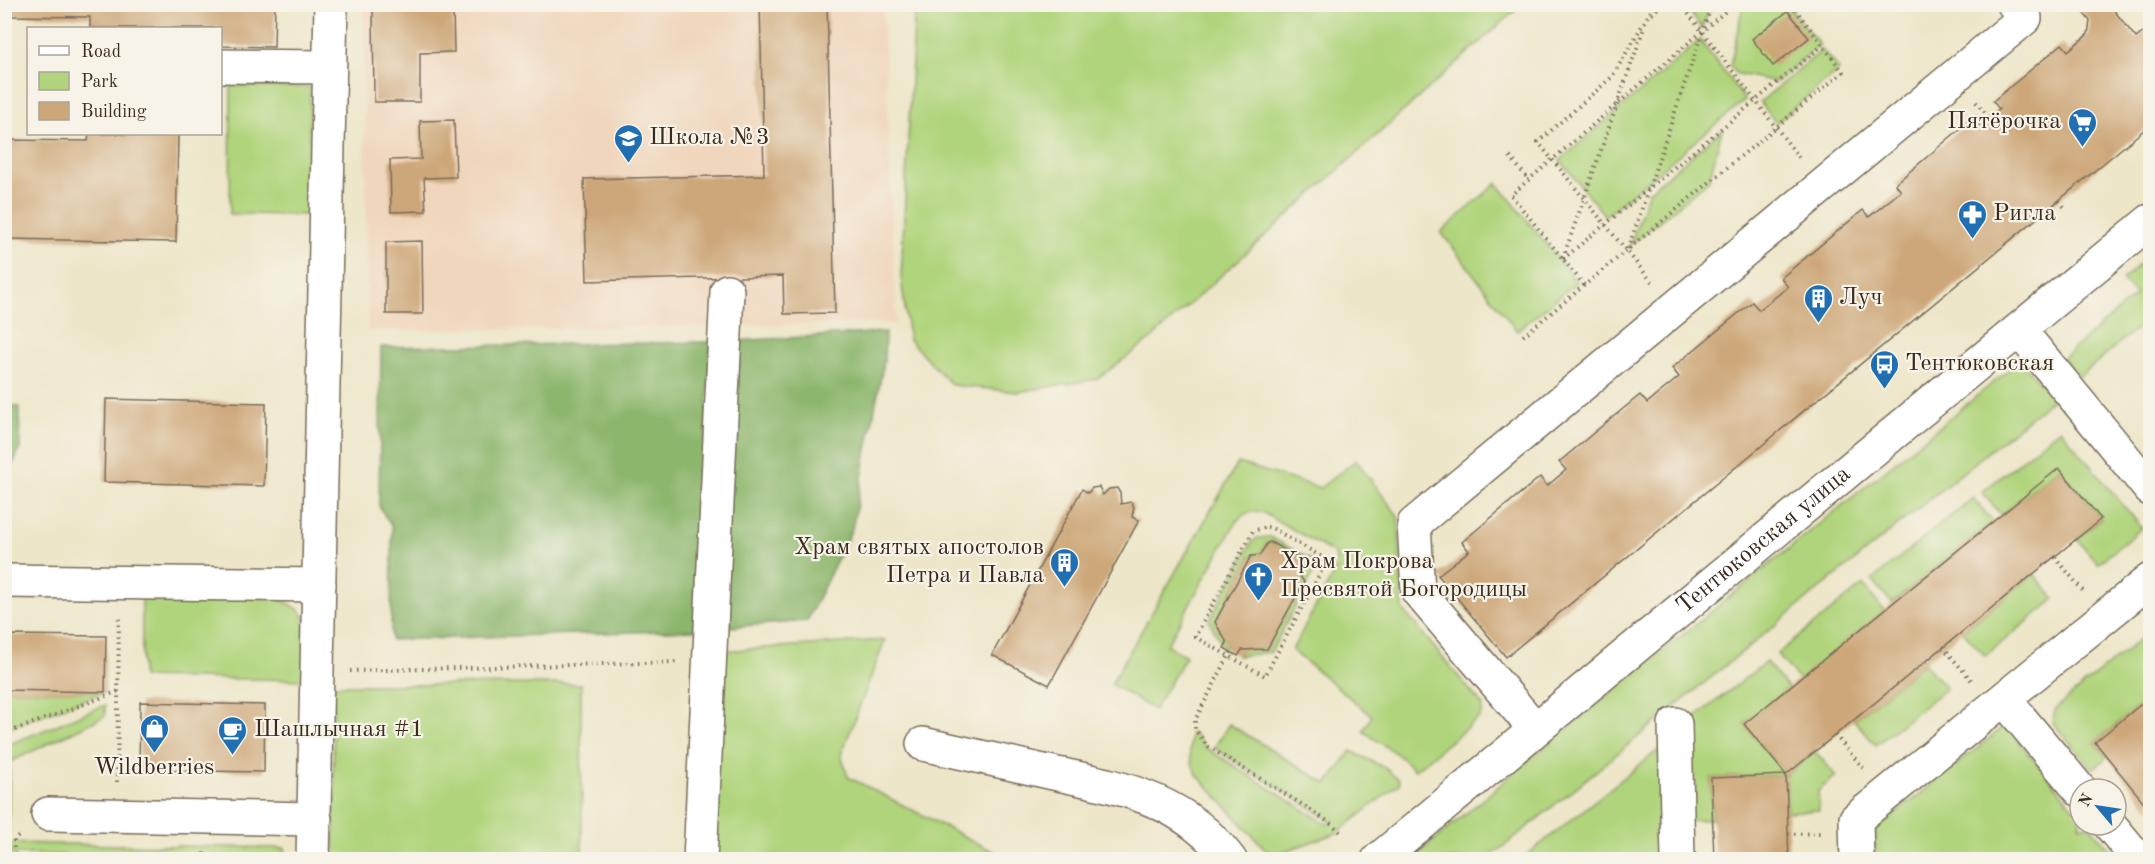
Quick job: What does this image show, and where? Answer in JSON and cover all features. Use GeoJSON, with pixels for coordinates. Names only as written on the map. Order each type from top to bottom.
{"type":"FeatureCollection","features":[{"type":"Feature","properties":{"kind":"street"},"geometry":{"type":"LineString","coordinates":[[313,860],[331,4]]}},
{"type":"Feature","properties":{"kind":"street"},"geometry":{"type":"LineString","coordinates":[[1535,729],[1418,591],[1414,524],[2025,18],[2014,4]]}},
{"type":"Feature","properties":{"kind":"street"},"geometry":{"type":"LineString","coordinates":[[222,66],[329,68]]}},
{"type":"Feature","properties":{"kind":"street","name":"Тентюковская улица"},"geometry":{"type":"LineString","coordinates":[[1378,860],[2151,221]]}},
{"type":"Feature","properties":{"kind":"street"},"geometry":{"type":"LineString","coordinates":[[700,860],[727,291]]}},
{"type":"Feature","properties":{"kind":"street"},"geometry":{"type":"LineString","coordinates":[[2019,331],[2151,489]]}},
{"type":"Feature","properties":{"kind":"street"},"geometry":{"type":"LineString","coordinates":[[1857,860],[1856,819],[1990,693],[2151,580]]}},
{"type":"Feature","properties":{"kind":"street"},"geometry":{"type":"LineString","coordinates":[[4,581],[320,585]]}},
{"type":"Feature","properties":{"kind":"street"},"geometry":{"type":"LineString","coordinates":[[1990,693],[2068,777]]}},
{"type":"Feature","properties":{"kind":"street"},"geometry":{"type":"LineString","coordinates":[[1675,724],[1678,860]]}},
{"type":"Feature","properties":{"kind":"street"},"geometry":{"type":"LineString","coordinates":[[923,744],[1122,788],[1161,803],[1191,820],[1216,842],[1230,860]]}},
{"type":"Feature","properties":{"kind":"street"},"geometry":{"type":"LineString","coordinates":[[48,814],[315,819]]}},
{"type":"Feature","properties":{"kind":"street"},"geometry":{"type":"LineString","coordinates":[[2120,837],[2139,860]]}},
{"type":"Feature","properties":{"kind":"path"},"geometry":{"type":"LineString","coordinates":[[1627,250],[1538,142],[1612,77],[1656,4]]}},
{"type":"Feature","properties":{"kind":"path"},"geometry":{"type":"LineString","coordinates":[[1563,259],[1648,18],[1662,4]]}},
{"type":"Feature","properties":{"kind":"path"},"geometry":{"type":"LineString","coordinates":[[1682,4],[1775,128]]}},
{"type":"Feature","properties":{"kind":"path"},"geometry":{"type":"LineString","coordinates":[[1627,250],[1712,4]]}},
{"type":"Feature","properties":{"kind":"path"},"geometry":{"type":"LineString","coordinates":[[1584,285],[1511,195],[1734,4]]}},
{"type":"Feature","properties":{"kind":"path"},"geometry":{"type":"LineString","coordinates":[[1523,336],[1843,72],[1791,4]]}},
{"type":"Feature","properties":{"kind":"path"},"geometry":{"type":"LineString","coordinates":[[1563,259],[1823,45]]}},
{"type":"Feature","properties":{"kind":"path"},"geometry":{"type":"LineString","coordinates":[[1976,102],[1989,117]]}},
{"type":"Feature","properties":{"kind":"path"},"geometry":{"type":"LineString","coordinates":[[1510,157],[1529,180]]}},
{"type":"Feature","properties":{"kind":"path"},"geometry":{"type":"LineString","coordinates":[[2059,201],[2065,208]]}},
{"type":"Feature","properties":{"kind":"path"},"geometry":{"type":"LineString","coordinates":[[1266,527],[1272,528],[1322,556],[1324,566],[1265,676],[1230,654],[1194,637],[1253,531],[1266,527]]}},
{"type":"Feature","properties":{"kind":"path"},"geometry":{"type":"LineString","coordinates":[[2055,557],[2088,597]]}},
{"type":"Feature","properties":{"kind":"path"},"geometry":{"type":"LineString","coordinates":[[117,815],[119,617]]}},
{"type":"Feature","properties":{"kind":"path"},"geometry":{"type":"LineString","coordinates":[[1943,647],[1990,693]]}},
{"type":"Feature","properties":{"kind":"path"},"geometry":{"type":"LineString","coordinates":[[1230,654],[1195,720],[1195,729],[1207,746],[1303,805],[1333,825],[1343,835]]}},
{"type":"Feature","properties":{"kind":"path"},"geometry":{"type":"LineString","coordinates":[[317,671],[710,662]]}},
{"type":"Feature","properties":{"kind":"path"},"geometry":{"type":"LineString","coordinates":[[4,734],[119,692]]}},
{"type":"Feature","properties":{"kind":"path"},"geometry":{"type":"LineString","coordinates":[[1835,735],[1869,776]]}},
{"type":"Feature","properties":{"kind":"path"},"geometry":{"type":"LineString","coordinates":[[1788,834],[1834,832]]}},
{"type":"Feature","properties":{"kind":"shaded area","name":"Школа №3"},"geometry":{"type":"Polygon","coordinates":[[[363,5],[883,5],[896,323],[368,331],[363,5]]]}},
{"type":"Feature","properties":{"kind":"green space"},"geometry":{"type":"Polygon","coordinates":[[[915,4],[1521,5],[1151,339],[1097,379],[1017,392],[952,385],[909,340],[901,277],[915,4]]]}},
{"type":"Feature","properties":{"kind":"green space"},"geometry":{"type":"Polygon","coordinates":[[[1684,5],[1711,5],[1702,28],[1684,5]]]}},
{"type":"Feature","properties":{"kind":"green space"},"geometry":{"type":"Polygon","coordinates":[[[1743,5],[1787,5],[1820,45],[1776,82],[1735,73],[1730,66],[1743,5]]]}},
{"type":"Feature","properties":{"kind":"green space"},"geometry":{"type":"Polygon","coordinates":[[[1700,40],[1745,100],[1605,216],[1560,160],[1700,40]]]}},
{"type":"Feature","properties":{"kind":"green space"},"geometry":{"type":"Polygon","coordinates":[[[1822,50],[1839,70],[1776,123],[1760,102],[1822,50]]]}},
{"type":"Feature","properties":{"kind":"green space"},"geometry":{"type":"Polygon","coordinates":[[[231,86],[310,87],[308,215],[230,214],[231,86]]]}},
{"type":"Feature","properties":{"kind":"green space"},"geometry":{"type":"Polygon","coordinates":[[[1722,130],[1709,180],[1630,245],[1649,191],[1722,130]]]}},
{"type":"Feature","properties":{"kind":"green space"},"geometry":{"type":"Polygon","coordinates":[[[1497,183],[1577,282],[1517,331],[1441,232],[1497,183]]]}},
{"type":"Feature","properties":{"kind":"green space"},"geometry":{"type":"Polygon","coordinates":[[[2150,255],[2150,317],[2079,377],[2063,358],[2136,295],[2122,280],[2150,255]]]}},
{"type":"Feature","properties":{"kind":"green space"},"geometry":{"type":"Polygon","coordinates":[[[885,332],[884,361],[852,529],[807,621],[718,628],[735,341],[885,332]]]}},
{"type":"Feature","properties":{"kind":"green space"},"geometry":{"type":"Polygon","coordinates":[[[711,342],[695,630],[391,640],[392,527],[379,506],[381,347],[711,342]]]}},
{"type":"Feature","properties":{"kind":"green space"},"geometry":{"type":"Polygon","coordinates":[[[2020,361],[2054,398],[1488,859],[1411,860],[1547,745],[2020,361]]]}},
{"type":"Feature","properties":{"kind":"green space"},"geometry":{"type":"Polygon","coordinates":[[[5,404],[19,407],[20,448],[5,484],[5,404]]]}},
{"type":"Feature","properties":{"kind":"green space"},"geometry":{"type":"Polygon","coordinates":[[[2060,429],[2142,528],[2098,564],[2077,539],[2101,519],[2059,468],[2001,515],[1982,492],[2060,429]]]}},
{"type":"Feature","properties":{"kind":"green space"},"geometry":{"type":"Polygon","coordinates":[[[1356,460],[1398,516],[1403,610],[1483,706],[1480,717],[1415,770],[1398,755],[1363,731],[1372,716],[1292,650],[1336,569],[1334,553],[1258,511],[1244,514],[1236,522],[1167,645],[1186,656],[1154,710],[1111,684],[1238,463],[1320,488],[1356,460]]]}},
{"type":"Feature","properties":{"kind":"green space"},"geometry":{"type":"Polygon","coordinates":[[[1973,498],[1993,522],[1892,603],[1872,580],[1973,498]]]}},
{"type":"Feature","properties":{"kind":"green space"},"geometry":{"type":"Polygon","coordinates":[[[1270,537],[1314,561],[1317,566],[1271,652],[1238,656],[1242,650],[1267,649],[1304,582],[1300,576],[1306,561],[1271,542],[1267,543],[1260,555],[1251,556],[1215,622],[1227,643],[1224,648],[1209,621],[1252,542],[1258,538],[1270,537]]]}},
{"type":"Feature","properties":{"kind":"green space"},"geometry":{"type":"Polygon","coordinates":[[[2034,574],[2055,599],[1985,656],[1963,631],[2034,574]]]}},
{"type":"Feature","properties":{"kind":"green space"},"geometry":{"type":"Polygon","coordinates":[[[1863,585],[1884,611],[1799,680],[1777,654],[1863,585]]]}},
{"type":"Feature","properties":{"kind":"green space"},"geometry":{"type":"Polygon","coordinates":[[[142,593],[278,598],[294,606],[302,613],[306,627],[306,680],[142,677],[142,593]]]}},
{"type":"Feature","properties":{"kind":"green space"},"geometry":{"type":"Polygon","coordinates":[[[2150,631],[2150,707],[2145,701],[2095,742],[2107,757],[2093,769],[2052,722],[2056,708],[2150,631]]]}},
{"type":"Feature","properties":{"kind":"green space"},"geometry":{"type":"Polygon","coordinates":[[[885,640],[841,755],[848,777],[1008,859],[709,856],[720,651],[885,640]]]}},
{"type":"Feature","properties":{"kind":"green space"},"geometry":{"type":"Polygon","coordinates":[[[1766,662],[1788,688],[1744,724],[1786,775],[1711,778],[1712,819],[1685,821],[1683,727],[1766,662]]]}},
{"type":"Feature","properties":{"kind":"green space"},"geometry":{"type":"Polygon","coordinates":[[[1924,663],[1946,688],[1876,745],[1854,720],[1924,663]]]}},
{"type":"Feature","properties":{"kind":"green space"},"geometry":{"type":"Polygon","coordinates":[[[581,684],[582,855],[334,857],[333,685],[581,684]]]}},
{"type":"Feature","properties":{"kind":"green space"},"geometry":{"type":"Polygon","coordinates":[[[5,690],[105,692],[5,729],[5,690]]]}},
{"type":"Feature","properties":{"kind":"green space"},"geometry":{"type":"Polygon","coordinates":[[[105,705],[105,716],[10,762],[8,843],[285,848],[286,859],[5,854],[5,746],[105,705]]]}},
{"type":"Feature","properties":{"kind":"green space"},"geometry":{"type":"Polygon","coordinates":[[[1229,724],[1327,784],[1351,751],[1385,768],[1399,780],[1399,784],[1337,833],[1279,853],[1268,852],[1198,776],[1190,755],[1191,733],[1194,733],[1206,748],[1328,825],[1332,821],[1214,748],[1229,724]]]}},
{"type":"Feature","properties":{"kind":"green space"},"geometry":{"type":"Polygon","coordinates":[[[2005,728],[2010,731],[2068,801],[2068,837],[2099,837],[2118,859],[1875,859],[1875,834],[1880,826],[2005,728]]]}},
{"type":"Feature","properties":{"kind":"green space"},"geometry":{"type":"Polygon","coordinates":[[[1666,744],[1668,859],[1522,859],[1666,744]]]}},
{"type":"Feature","properties":{"kind":"green space"},"geometry":{"type":"Polygon","coordinates":[[[1815,751],[1836,776],[1818,791],[1819,810],[1787,812],[1786,775],[1815,751]]]}},
{"type":"Feature","properties":{"kind":"green space"},"geometry":{"type":"Polygon","coordinates":[[[1824,854],[1824,859],[1789,859],[1789,856],[1824,854]]]}},
{"type":"Feature","properties":{"kind":"building"},"geometry":{"type":"Polygon","coordinates":[[[4,4],[275,4],[274,47],[222,46],[222,27],[90,27],[90,17],[4,16],[4,4]]]}},
{"type":"Feature","properties":{"kind":"building"},"geometry":{"type":"Polygon","coordinates":[[[760,4],[827,4],[835,313],[784,314],[783,276],[587,281],[584,179],[764,175],[760,4]]]}},
{"type":"Feature","properties":{"kind":"building","name":"Луч"},"geometry":{"type":"Polygon","coordinates":[[[2076,4],[2109,4],[2136,38],[2150,27],[2150,125],[1506,657],[1438,575],[1469,551],[1462,542],[1540,477],[1547,486],[1566,470],[1559,462],[1597,430],[1640,395],[1647,403],[1679,377],[1672,368],[1752,302],[1759,310],[1788,287],[1781,278],[1863,210],[1869,217],[1901,191],[1895,184],[1973,118],[1979,125],[1999,109],[1993,101],[2062,44],[2068,51],[2088,34],[2090,21],[2076,4]]]}},
{"type":"Feature","properties":{"kind":"building"},"geometry":{"type":"Polygon","coordinates":[[[453,9],[454,52],[420,53],[420,102],[374,102],[373,10],[453,9]]]}},
{"type":"Feature","properties":{"kind":"building"},"geometry":{"type":"Polygon","coordinates":[[[1788,11],[1809,38],[1773,66],[1752,39],[1788,11]]]}},
{"type":"Feature","properties":{"kind":"building"},"geometry":{"type":"Polygon","coordinates":[[[454,120],[456,177],[424,178],[426,211],[391,212],[390,160],[421,159],[420,121],[454,120]]]}},
{"type":"Feature","properties":{"kind":"building"},"geometry":{"type":"Polygon","coordinates":[[[89,135],[178,135],[176,242],[4,239],[4,140],[88,141],[89,135]]]}},
{"type":"Feature","properties":{"kind":"building"},"geometry":{"type":"Polygon","coordinates":[[[422,241],[423,314],[386,314],[386,242],[422,241]]]}},
{"type":"Feature","properties":{"kind":"building"},"geometry":{"type":"Polygon","coordinates":[[[106,399],[266,403],[264,486],[104,482],[106,399]]]}},
{"type":"Feature","properties":{"kind":"building"},"geometry":{"type":"Polygon","coordinates":[[[2059,468],[2101,519],[1786,775],[1744,724],[2059,468]]]}},
{"type":"Feature","properties":{"kind":"building","name":"Храм святых апостолов Петра и Павла"},"geometry":{"type":"Polygon","coordinates":[[[1099,487],[1103,495],[1109,489],[1117,488],[1121,504],[1131,502],[1134,507],[1132,517],[1139,520],[1049,685],[992,655],[1082,489],[1088,493],[1092,488],[1099,487]]]}},
{"type":"Feature","properties":{"kind":"building","name":"Храм Покрова Пресвятой Богородицы"},"geometry":{"type":"Polygon","coordinates":[[[1270,542],[1306,561],[1300,576],[1304,582],[1267,649],[1242,650],[1238,656],[1224,648],[1227,643],[1215,622],[1251,556],[1260,555],[1270,542]]]}},
{"type":"Feature","properties":{"kind":"building"},"geometry":{"type":"Polygon","coordinates":[[[4,635],[106,636],[105,692],[4,690],[4,635]]]}},
{"type":"Feature","properties":{"kind":"building"},"geometry":{"type":"Polygon","coordinates":[[[2145,701],[2150,707],[2150,810],[2128,783],[2128,777],[2123,777],[2095,742],[2145,701]]]}},
{"type":"Feature","properties":{"kind":"building"},"geometry":{"type":"Polygon","coordinates":[[[140,702],[265,705],[264,772],[139,770],[140,702]]]}},
{"type":"Feature","properties":{"kind":"building"},"geometry":{"type":"Polygon","coordinates":[[[1786,775],[1789,860],[1714,860],[1711,778],[1786,775]]]}},
{"type":"Feature","properties":{"kind":"place","name":"Пятёрочка"},"geometry":{"type":"Point","coordinates":[2082,148]}},
{"type":"Feature","properties":{"kind":"place","name":"Школа №3"},"geometry":{"type":"Point","coordinates":[628,164]}},
{"type":"Feature","properties":{"kind":"place","name":"Ригла"},"geometry":{"type":"Point","coordinates":[1972,240]}},
{"type":"Feature","properties":{"kind":"place","name":"Луч"},"geometry":{"type":"Point","coordinates":[1818,324]}},
{"type":"Feature","properties":{"kind":"place","name":"Тентюковская"},"geometry":{"type":"Point","coordinates":[1884,390]}},
{"type":"Feature","properties":{"kind":"place","name":"Храм святых апостолов Петра и Павла"},"geometry":{"type":"Point","coordinates":[1065,588]}},
{"type":"Feature","properties":{"kind":"place","name":"Храм Покрова Пресвятой Богородицы"},"geometry":{"type":"Point","coordinates":[1259,602]}},
{"type":"Feature","properties":{"kind":"place","name":"Wildberries"},"geometry":{"type":"Point","coordinates":[154,754]}},
{"type":"Feature","properties":{"kind":"place","name":"Шашлычная #1"},"geometry":{"type":"Point","coordinates":[233,756]}}]}
